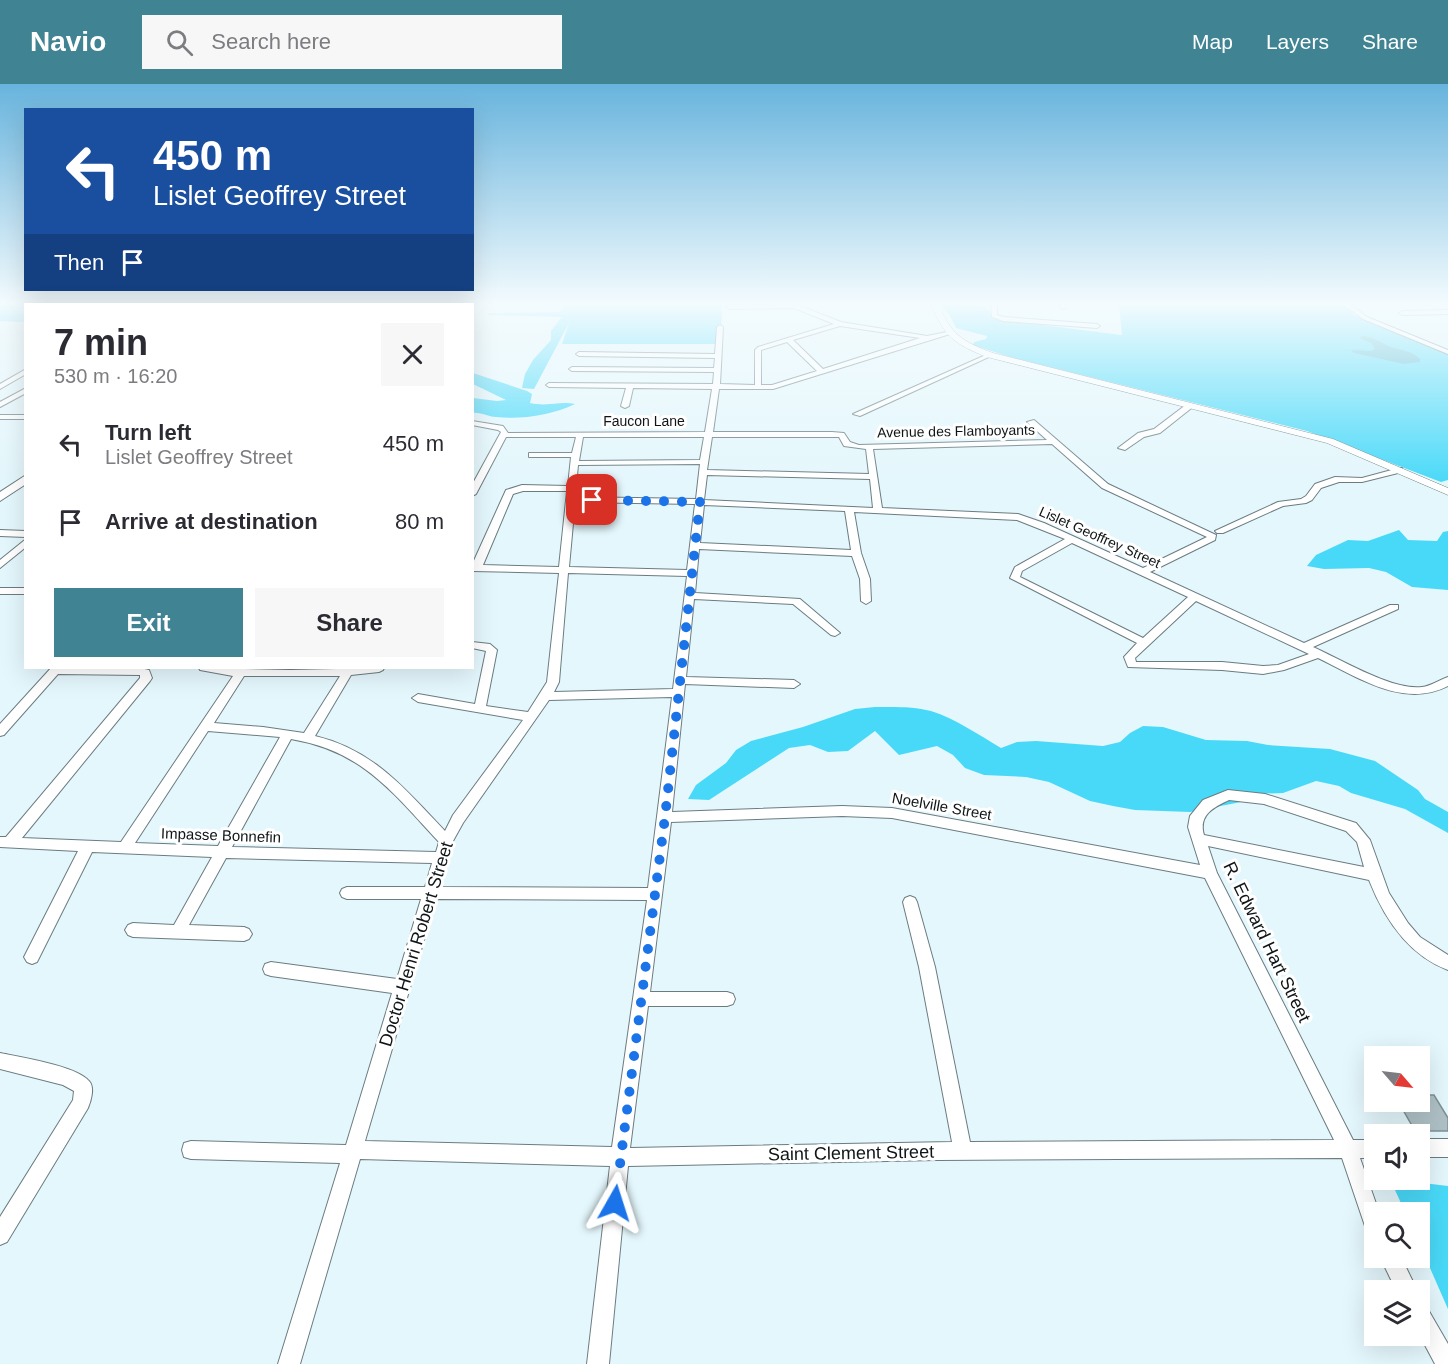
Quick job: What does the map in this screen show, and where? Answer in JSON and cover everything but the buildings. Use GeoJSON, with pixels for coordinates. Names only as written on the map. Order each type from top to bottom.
{"type":"FeatureCollection","features":[{"type":"Feature","properties":{"kind":"main road"},"geometry":{"type":"LineString","coordinates":[[0,497],[23,481]]}},
{"type":"Feature","properties":{"kind":"street"},"geometry":{"type":"LineString","coordinates":[[598,1364],[620,1157],[665,817],[717,364]]}},
{"type":"Feature","properties":{"kind":"street"},"geometry":{"type":"LineString","coordinates":[[758,364],[758,388]]}},
{"type":"Feature","properties":{"kind":"street"},"geometry":{"type":"LineString","coordinates":[[813,364],[822,372]]}},
{"type":"Feature","properties":{"kind":"street"},"geometry":{"type":"LineString","coordinates":[[549,385],[564,388],[773,387],[848,364]]}},
{"type":"Feature","properties":{"kind":"street"},"geometry":{"type":"LineString","coordinates":[[857,414],[970,364]]}},
{"type":"Feature","properties":{"kind":"street"},"geometry":{"type":"LineString","coordinates":[[1024,364],[1330,441],[1448,492]]}},
{"type":"Feature","properties":{"kind":"street"},"geometry":{"type":"LineString","coordinates":[[572,369],[717,370]]}},
{"type":"Feature","properties":{"kind":"street"},"geometry":{"type":"LineString","coordinates":[[0,387],[24,372]]}},
{"type":"Feature","properties":{"kind":"street"},"geometry":{"type":"LineString","coordinates":[[625,406],[630,386]]}},
{"type":"Feature","properties":{"kind":"street"},"geometry":{"type":"LineString","coordinates":[[0,405],[24,391]]}},
{"type":"Feature","properties":{"kind":"street"},"geometry":{"type":"LineString","coordinates":[[1122,448],[1142,435],[1157,431],[1190,406]]}},
{"type":"Feature","properties":{"kind":"street"},"geometry":{"type":"LineString","coordinates":[[16,417],[24,412]]}},
{"type":"Feature","properties":{"kind":"street"},"geometry":{"type":"LineString","coordinates":[[0,417],[24,417]]}},
{"type":"Feature","properties":{"kind":"street"},"geometry":{"type":"LineString","coordinates":[[1031,422],[1054,442]]}},
{"type":"Feature","properties":{"kind":"street"},"geometry":{"type":"LineString","coordinates":[[474,423],[500,428],[505,432],[474,490]]}},
{"type":"Feature","properties":{"kind":"street","name":"Faucon Lane"},"geometry":{"type":"LineString","coordinates":[[580,435],[709,434]]}},
{"type":"Feature","properties":{"kind":"street","name":"Avenue des Flamboyants"},"geometry":{"type":"LineString","coordinates":[[709,434],[832,434],[841,435],[847,444],[869,446],[1054,442],[1105,486],[1211,535],[1212,538],[1143,572]]}},
{"type":"Feature","properties":{"kind":"street"},"geometry":{"type":"LineString","coordinates":[[504,435],[580,435]]}},
{"type":"Feature","properties":{"kind":"street","name":"Doctor Henri Robert Street"},"geometry":{"type":"LineString","coordinates":[[289,1364],[428,894],[446,841],[458,819],[546,696],[553,682],[574,459],[580,435]]}},
{"type":"Feature","properties":{"kind":"street"},"geometry":{"type":"LineString","coordinates":[[869,446],[878,510]]}},
{"type":"Feature","properties":{"kind":"street"},"geometry":{"type":"LineString","coordinates":[[532,455],[873,477]]}},
{"type":"Feature","properties":{"kind":"street"},"geometry":{"type":"LineString","coordinates":[[1220,531],[1281,504],[1303,501],[1309,498],[1318,486],[1338,479],[1362,480],[1400,470]]}},
{"type":"Feature","properties":{"kind":"street","name":"Lislet Geoffrey Street"},"geometry":{"type":"LineString","coordinates":[[475,568],[510,492],[522,488],[571,494],[700,502],[1018,517],[1072,539],[1381,683],[1411,692],[1428,691],[1448,681]]}},
{"type":"Feature","properties":{"kind":"street"},"geometry":{"type":"LineString","coordinates":[[849,509],[856,553],[865,579],[866,601]]}},
{"type":"Feature","properties":{"kind":"street"},"geometry":{"type":"LineString","coordinates":[[0,534],[24,534]]}},
{"type":"Feature","properties":{"kind":"street"},"geometry":{"type":"LineString","coordinates":[[1072,539],[1018,570],[1014,578],[1143,642]]}},
{"type":"Feature","properties":{"kind":"street"},"geometry":{"type":"LineString","coordinates":[[0,565],[24,544]]}},
{"type":"Feature","properties":{"kind":"street"},"geometry":{"type":"LineString","coordinates":[[696,546],[856,553]]}},
{"type":"Feature","properties":{"kind":"street"},"geometry":{"type":"LineString","coordinates":[[475,568],[564,568],[692,573]]}},
{"type":"Feature","properties":{"kind":"street"},"geometry":{"type":"LineString","coordinates":[[0,591],[24,591]]}},
{"type":"Feature","properties":{"kind":"street"},"geometry":{"type":"LineString","coordinates":[[690,596],[796,601],[836,633]]}},
{"type":"Feature","properties":{"kind":"street"},"geometry":{"type":"LineString","coordinates":[[1195,596],[1129,657],[1132,665],[1222,666],[1263,670],[1280,668],[1318,654]]}},
{"type":"Feature","properties":{"kind":"street"},"geometry":{"type":"LineString","coordinates":[[1304,647],[1394,607]]}},
{"type":"Feature","properties":{"kind":"street"},"geometry":{"type":"LineString","coordinates":[[474,645],[486,646],[492,650],[480,708]]}},
{"type":"Feature","properties":{"kind":"street"},"geometry":{"type":"LineString","coordinates":[[0,732],[56,669],[140,671],[145,674],[146,678],[5,842]]}},
{"type":"Feature","properties":{"kind":"street"},"geometry":{"type":"LineString","coordinates":[[206,669],[212,672],[241,673],[303,670],[346,673],[376,669]]}},
{"type":"Feature","properties":{"kind":"street"},"geometry":{"type":"LineString","coordinates":[[125,847],[241,673]]}},
{"type":"Feature","properties":{"kind":"street"},"geometry":{"type":"LineString","coordinates":[[308,738],[346,673]]}},
{"type":"Feature","properties":{"kind":"street"},"geometry":{"type":"LineString","coordinates":[[546,696],[680,687],[794,684]]}},
{"type":"Feature","properties":{"kind":"street"},"geometry":{"type":"LineString","coordinates":[[418,698],[531,717]]}},
{"type":"Feature","properties":{"kind":"street"},"geometry":{"type":"LineString","coordinates":[[207,727],[288,734],[331,744],[356,755],[374,768],[446,841]]}},
{"type":"Feature","properties":{"kind":"street"},"geometry":{"type":"LineString","coordinates":[[179,930],[288,734]]}},
{"type":"Feature","properties":{"kind":"street","name":"R. Edward Hart Street"},"geometry":{"type":"LineString","coordinates":[[1366,1202],[1348,1149],[1210,873],[1195,827],[1197,816],[1208,804],[1228,795],[1241,795],[1265,799],[1351,827],[1363,840],[1374,875],[1403,928],[1415,942],[1448,963]]}},
{"type":"Feature","properties":{"kind":"street","name":"Noelville Street"},"geometry":{"type":"LineString","coordinates":[[665,817],[842,811],[892,813],[1210,873]]}},
{"type":"Feature","properties":{"kind":"street"},"geometry":{"type":"LineString","coordinates":[[1200,839],[1374,875]]}},
{"type":"Feature","properties":{"kind":"street","name":"Impasse Bonnefin"},"geometry":{"type":"LineString","coordinates":[[5,842],[223,852],[441,858]]}},
{"type":"Feature","properties":{"kind":"street"},"geometry":{"type":"LineString","coordinates":[[32,957],[88,845]]}},
{"type":"Feature","properties":{"kind":"street"},"geometry":{"type":"LineString","coordinates":[[347,893],[655,894]]}},
{"type":"Feature","properties":{"kind":"street"},"geometry":{"type":"LineString","coordinates":[[910,902],[927,967],[963,1151]]}},
{"type":"Feature","properties":{"kind":"street"},"geometry":{"type":"LineString","coordinates":[[133,930],[244,934]]}},
{"type":"Feature","properties":{"kind":"street"},"geometry":{"type":"LineString","coordinates":[[272,969],[402,987]]}},
{"type":"Feature","properties":{"kind":"street"},"geometry":{"type":"LineString","coordinates":[[640,999],[727,999]]}},
{"type":"Feature","properties":{"kind":"street"},"geometry":{"type":"LineString","coordinates":[[0,1061],[67,1077],[83,1087],[82,1102],[0,1235]]}},
{"type":"Feature","properties":{"kind":"street"},"geometry":{"type":"LineString","coordinates":[[1430,1148],[1448,1148]]}},
{"type":"Feature","properties":{"kind":"street","name":"Saint Clement Street"},"geometry":{"type":"LineString","coordinates":[[191,1150],[620,1157],[963,1151],[1364,1149]]}},
{"type":"Feature","properties":{"kind":"street"},"geometry":{"type":"LineString","coordinates":[[1430,1333],[1447,1364]]}},
{"type":"Feature","properties":{"kind":"shaded area"},"geometry":{"type":"Polygon","coordinates":[[[531,364],[547,364],[534,389],[522,388],[525,374],[531,364]]]}},
{"type":"Feature","properties":{"kind":"shaded area"},"geometry":{"type":"Polygon","coordinates":[[[1037,364],[1448,364],[1448,480],[1441,482],[1307,431],[1037,364]]]}},
{"type":"Feature","properties":{"kind":"shaded area"},"geometry":{"type":"Polygon","coordinates":[[[474,373],[527,391],[532,394],[530,403],[575,404],[546,414],[526,417],[493,417],[474,413],[474,398],[506,400],[474,384],[474,373]]]}},
{"type":"Feature","properties":{"kind":"shaded area"},"geometry":{"type":"Polygon","coordinates":[[[1399,530],[1408,540],[1437,541],[1443,532],[1448,531],[1448,590],[1412,587],[1386,572],[1369,568],[1324,569],[1307,566],[1316,555],[1348,540],[1368,541],[1399,530]]]}},
{"type":"Feature","properties":{"kind":"shaded area"},"geometry":{"type":"Polygon","coordinates":[[[875,707],[931,711],[958,723],[1001,748],[1017,742],[1036,741],[1103,746],[1120,742],[1143,726],[1163,727],[1206,740],[1247,741],[1268,745],[1330,749],[1375,761],[1418,790],[1425,799],[1448,812],[1448,833],[1405,809],[1351,793],[1339,786],[1316,781],[1283,793],[1251,794],[1241,802],[1190,812],[1135,810],[1090,801],[1049,782],[1026,777],[984,775],[965,768],[953,755],[937,746],[899,755],[875,731],[848,751],[828,752],[810,745],[789,748],[709,800],[688,799],[696,785],[726,763],[736,750],[751,741],[803,727],[855,709],[875,707]]]}},
{"type":"Feature","properties":{"kind":"shaded area"},"geometry":{"type":"Polygon","coordinates":[[[1430,1184],[1448,1186],[1448,1309],[1430,1268],[1430,1202],[1400,1202],[1395,1190],[1430,1190],[1430,1184]]]}},
{"type":"Feature","properties":{"kind":"route"},"geometry":{"type":"LineString","coordinates":[[592,500],[700,502],[665,817],[615,1203]]}}]}
